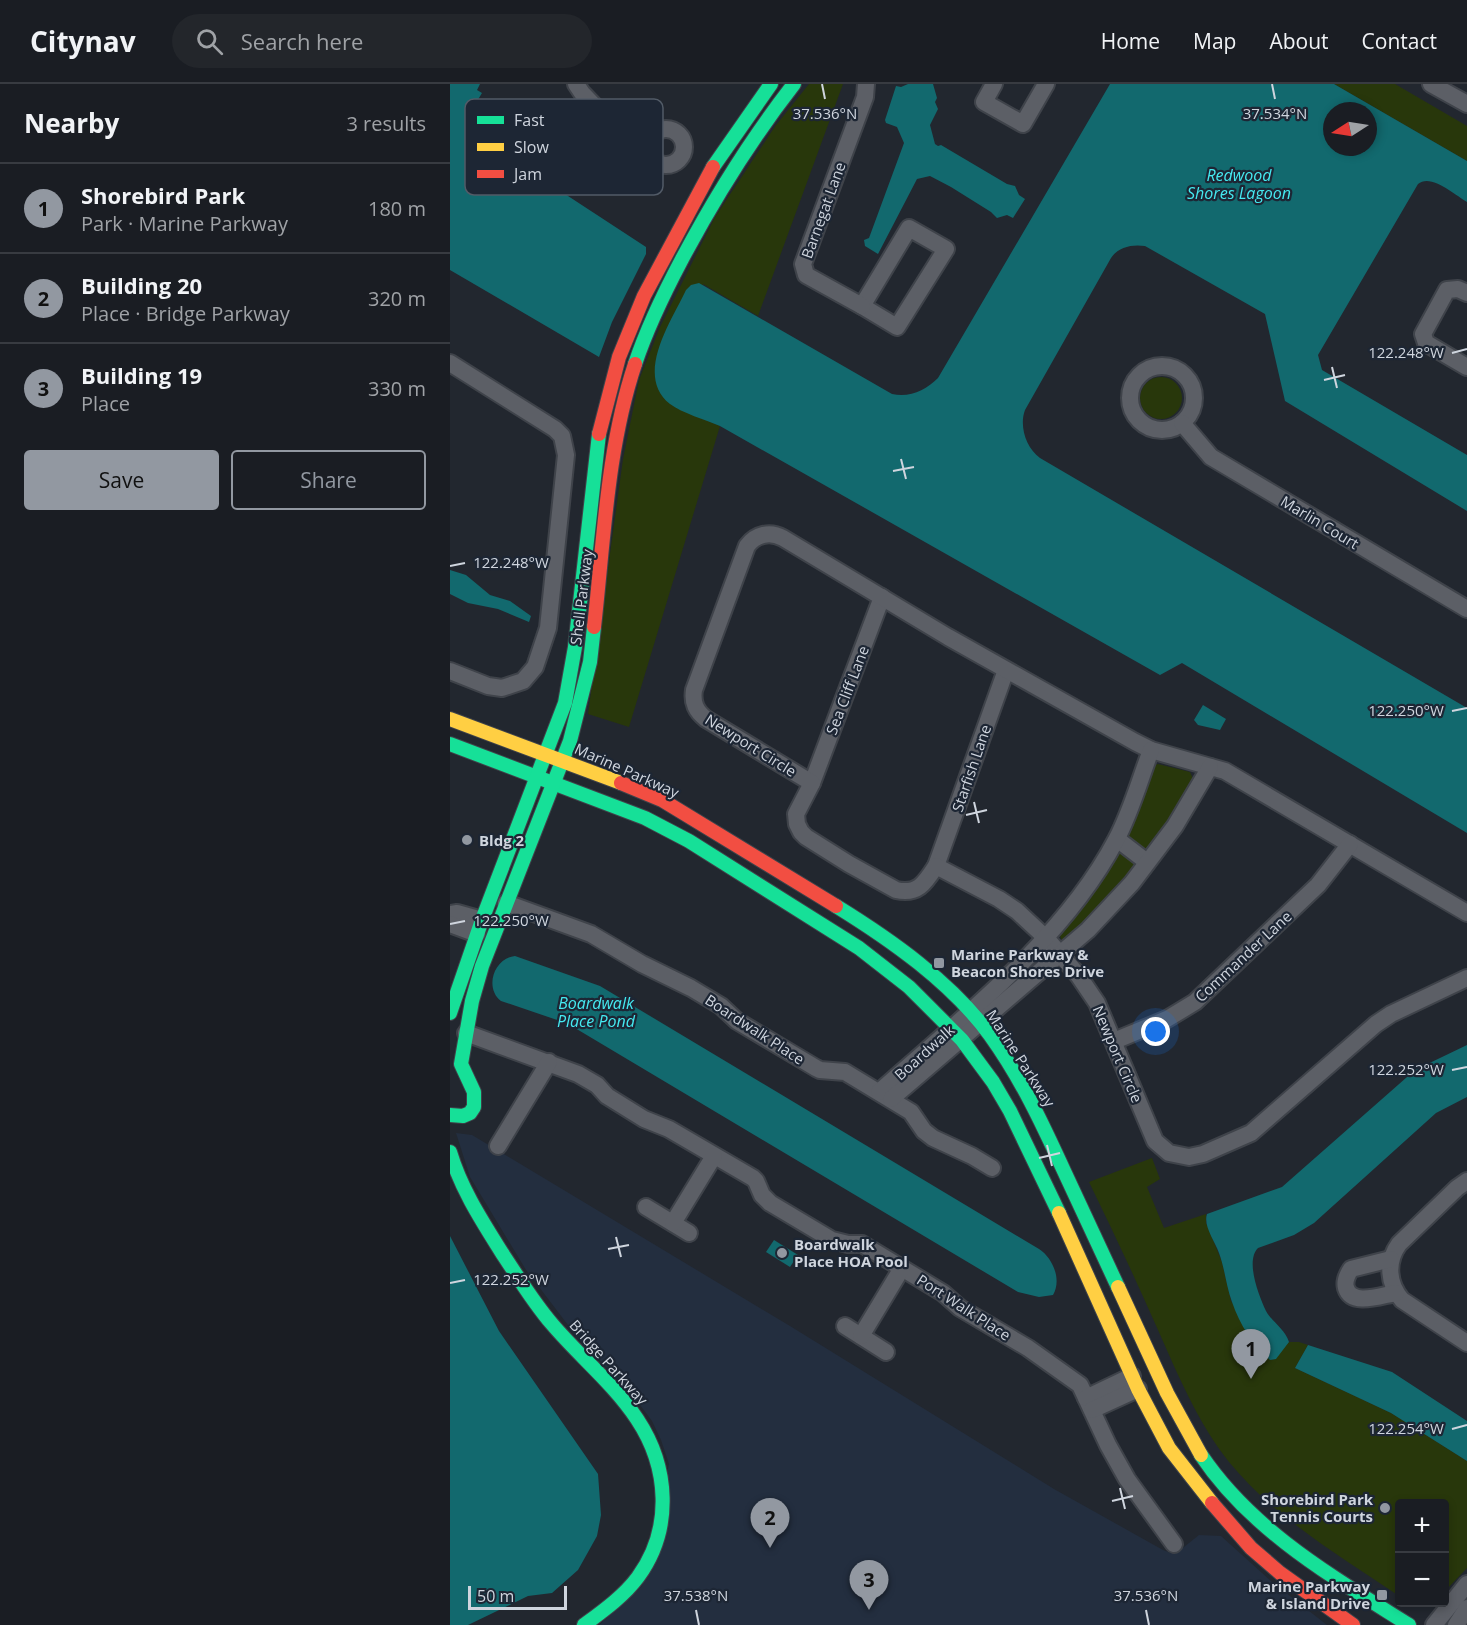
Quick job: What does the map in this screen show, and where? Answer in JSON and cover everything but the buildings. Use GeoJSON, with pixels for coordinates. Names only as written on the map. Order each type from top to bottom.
{"type":"FeatureCollection","features":[{"type":"Feature","properties":{"kind":"street"},"geometry":{"type":"LineString","coordinates":[[576,84],[588,99]]}},
{"type":"Feature","properties":{"kind":"street","name":"Shell Parkway"},"geometry":{"type":"LineString","coordinates":[[450,1013],[479,927],[565,703],[575,647],[597,444],[619,357],[644,296],[695,198],[713,167],[771,84]]}},
{"type":"Feature","properties":{"kind":"street","name":"Shell Parkway"},"geometry":{"type":"LineString","coordinates":[[450,1115],[459,1117],[466,1115],[473,1110],[475,1104],[474,1092],[461,1064],[466,1033],[483,966],[570,741],[590,662],[613,454],[621,414],[641,345],[707,210],[748,146],[794,84]]}},
{"type":"Feature","properties":{"kind":"street","name":"Barnegat Lane"},"geometry":{"type":"LineString","coordinates":[[862,306],[909,228],[946,249],[897,327],[806,275],[803,264],[865,97],[866,84]]}},
{"type":"Feature","properties":{"kind":"street"},"geometry":{"type":"LineString","coordinates":[[994,84],[984,102],[1023,124],[1046,84]]}},
{"type":"Feature","properties":{"kind":"street"},"geometry":{"type":"LineString","coordinates":[[1431,84],[1465,100]]}},
{"type":"Feature","properties":{"kind":"street"},"geometry":{"type":"LineString","coordinates":[[1467,293],[1458,289],[1447,291],[1423,334],[1426,343],[1467,367]]}},
{"type":"Feature","properties":{"kind":"street"},"geometry":{"type":"LineString","coordinates":[[450,671],[488,686],[502,688],[523,681],[535,667],[548,628],[566,455],[562,436],[555,429],[451,365]]}},
{"type":"Feature","properties":{"kind":"street","name":"Marlin Court"},"geometry":{"type":"LineString","coordinates":[[1182,423],[1211,458],[1467,609]]}},
{"type":"Feature","properties":{"kind":"street","name":"Newport Circle"},"geometry":{"type":"LineString","coordinates":[[1467,913],[1225,771],[1151,750],[1006,670],[779,536],[764,535],[754,539],[747,546],[694,690],[693,701],[697,711],[706,719],[812,783],[796,814],[797,824],[806,837],[896,890],[911,890],[924,884],[936,867],[999,899],[1017,911],[1047,939],[1078,975],[1097,1003],[1155,1141],[1169,1153],[1183,1157],[1196,1156],[1251,1132],[1376,1024],[1391,1014],[1467,978]]}},
{"type":"Feature","properties":{"kind":"street","name":"Sea Cliff Lane"},"geometry":{"type":"LineString","coordinates":[[812,783],[882,597]]}},
{"type":"Feature","properties":{"kind":"street","name":"Starfish Lane"},"geometry":{"type":"LineString","coordinates":[[936,867],[1006,670]]}},
{"type":"Feature","properties":{"kind":"street","name":"Marine Parkway"},"geometry":{"type":"LineString","coordinates":[[450,719],[563,760],[662,801],[728,839],[904,952],[928,970],[975,1018],[1030,1097],[1167,1393],[1189,1437],[1207,1463],[1227,1490],[1292,1548],[1409,1625]]}},
{"type":"Feature","properties":{"kind":"street"},"geometry":{"type":"LineString","coordinates":[[450,744],[645,818],[689,841],[875,959],[904,982],[957,1034],[993,1082],[1010,1111],[1043,1177],[1135,1382],[1169,1448],[1230,1526],[1280,1573],[1353,1625]]}},
{"type":"Feature","properties":{"kind":"street"},"geometry":{"type":"LineString","coordinates":[[975,1018],[1047,939],[1083,891],[1116,839],[1151,750]]}},
{"type":"Feature","properties":{"kind":"street"},"geometry":{"type":"LineString","coordinates":[[975,1018],[1060,955],[1096,922],[1132,883],[1174,826],[1210,767]]}},
{"type":"Feature","properties":{"kind":"street"},"geometry":{"type":"LineString","coordinates":[[1116,839],[1147,862]]}},
{"type":"Feature","properties":{"kind":"street","name":"Commander Lane"},"geometry":{"type":"LineString","coordinates":[[1114,1041],[1167,1019],[1195,1002],[1318,885],[1350,844]]}},
{"type":"Feature","properties":{"kind":"street","name":"Boardwalk Place"},"geometry":{"type":"LineString","coordinates":[[506,903],[591,934],[642,964],[691,988],[721,1006],[737,1021],[820,1070],[845,1071],[911,1112],[924,1131],[933,1138],[992,1168]]}},
{"type":"Feature","properties":{"kind":"street"},"geometry":{"type":"LineString","coordinates":[[450,914],[457,913],[479,927]]}},
{"type":"Feature","properties":{"kind":"street"},"geometry":{"type":"LineString","coordinates":[[450,924],[479,927]]}},
{"type":"Feature","properties":{"kind":"street","name":"Boardwalk"},"geometry":{"type":"LineString","coordinates":[[885,1096],[975,1018]]}},
{"type":"Feature","properties":{"kind":"street","name":"Port Walk Place"},"geometry":{"type":"LineString","coordinates":[[466,1033],[549,1062],[591,1081],[607,1096],[644,1119],[669,1129],[756,1180],[765,1199],[802,1223],[832,1240],[848,1244],[862,1244],[944,1293],[960,1308],[1028,1348],[1080,1384],[1108,1445],[1127,1479],[1174,1544]]}},
{"type":"Feature","properties":{"kind":"street"},"geometry":{"type":"LineString","coordinates":[[498,1146],[549,1062]]}},
{"type":"Feature","properties":{"kind":"street","name":"Bridge Parkway"},"geometry":{"type":"LineString","coordinates":[[450,1152],[468,1195],[535,1304],[632,1412],[646,1434],[658,1462],[664,1500],[661,1530],[653,1551],[639,1577],[619,1597],[584,1625]]}},
{"type":"Feature","properties":{"kind":"street"},"geometry":{"type":"LineString","coordinates":[[673,1223],[714,1155]]}},
{"type":"Feature","properties":{"kind":"street"},"geometry":{"type":"LineString","coordinates":[[1467,1181],[1405,1238],[1391,1259],[1391,1281],[1396,1293],[1409,1306],[1467,1343]]}},
{"type":"Feature","properties":{"kind":"street"},"geometry":{"type":"LineString","coordinates":[[646,1207],[689,1233]]}},
{"type":"Feature","properties":{"kind":"street"},"geometry":{"type":"LineString","coordinates":[[1391,1259],[1351,1269],[1346,1277],[1346,1286],[1351,1295],[1359,1299],[1396,1293]]}},
{"type":"Feature","properties":{"kind":"street"},"geometry":{"type":"LineString","coordinates":[[861,1336],[902,1268]]}},
{"type":"Feature","properties":{"kind":"street"},"geometry":{"type":"LineString","coordinates":[[845,1326],[886,1352]]}},
{"type":"Feature","properties":{"kind":"street"},"geometry":{"type":"LineString","coordinates":[[1089,1404],[1135,1382]]}},
{"type":"Feature","properties":{"kind":"street"},"geometry":{"type":"LineString","coordinates":[[1434,1625],[1467,1584]]}},
{"type":"Feature","properties":{"kind":"street"},"geometry":{"type":"LineString","coordinates":[[1456,1625],[1467,1608]]}},
{"type":"Feature","properties":{"kind":"shaded area"},"geometry":{"type":"Polygon","coordinates":[[[456,1133],[472,1135],[790,1326],[1054,1489],[1163,1550],[1171,1553],[1179,1551],[1199,1535],[1221,1536],[1272,1582],[1327,1625],[599,1625],[642,1586],[669,1464],[652,1421],[637,1401],[568,1325],[526,1270],[470,1177],[456,1133]]]}},
{"type":"Feature","properties":{"kind":"green space"},"geometry":{"type":"Polygon","coordinates":[[[809,84],[843,84],[758,316],[703,284],[673,406],[720,426],[629,727],[588,714],[623,459],[639,380],[660,327],[715,217],[776,125],[809,84]]]}},
{"type":"Feature","properties":{"kind":"green space"},"geometry":{"type":"Polygon","coordinates":[[[1334,84],[1395,84],[1467,126],[1467,161],[1377,109],[1377,102],[1365,102],[1334,84]]]}},
{"type":"Feature","properties":{"kind":"green space"},"geometry":{"type":"Polygon","coordinates":[[[1161,377],[1176,383],[1182,398],[1176,413],[1161,419],[1146,413],[1140,398],[1146,383],[1161,377]]]}},
{"type":"Feature","properties":{"kind":"green space"},"geometry":{"type":"Polygon","coordinates":[[[1158,764],[1190,772],[1194,781],[1170,821],[1149,848],[1142,849],[1126,839],[1153,766],[1158,764]]]}},
{"type":"Feature","properties":{"kind":"green space"},"geometry":{"type":"Polygon","coordinates":[[[1120,852],[1135,863],[1134,867],[1098,911],[1062,941],[1058,931],[1116,853],[1120,852]]]}},
{"type":"Feature","properties":{"kind":"green space"},"geometry":{"type":"Polygon","coordinates":[[[1152,1158],[1160,1179],[1147,1187],[1164,1228],[1206,1214],[1206,1223],[1222,1262],[1231,1301],[1273,1360],[1289,1342],[1308,1345],[1295,1368],[1391,1413],[1467,1461],[1467,1568],[1449,1587],[1449,1499],[1395,1499],[1395,1593],[1331,1551],[1287,1518],[1247,1482],[1229,1462],[1198,1415],[1181,1381],[1089,1182],[1152,1158]]]}},
{"type":"Feature","properties":{"kind":"water"},"geometry":{"type":"Polygon","coordinates":[[[450,84],[480,84],[477,90],[482,93],[478,99],[465,99],[465,195],[566,195],[646,247],[646,254],[612,322],[599,357],[450,270],[450,84]]]}},
{"type":"Feature","properties":{"kind":"water"},"geometry":{"type":"Polygon","coordinates":[[[908,84],[933,84],[938,109],[930,125],[935,144],[941,145],[1007,184],[1015,186],[1019,195],[1025,199],[1013,218],[1007,215],[997,218],[991,212],[930,176],[917,179],[878,254],[865,246],[864,240],[869,238],[904,143],[897,127],[886,123],[885,120],[896,86],[901,87],[908,84]]]}},
{"type":"Feature","properties":{"kind":"water","name":"Redwood Shores Lagoon"},"geometry":{"type":"Polygon","coordinates":[[[1110,84],[1334,84],[1365,102],[1323,102],[1323,156],[1377,156],[1377,109],[1467,161],[1467,202],[1436,183],[1423,181],[1418,184],[1318,355],[1322,370],[1467,455],[1467,511],[1285,401],[1265,314],[1145,246],[1126,247],[1117,251],[1111,258],[1025,410],[1023,430],[1031,449],[1040,458],[1467,708],[1467,833],[1182,663],[1160,675],[720,426],[675,407],[660,392],[655,378],[655,364],[665,332],[686,290],[691,285],[699,283],[892,394],[905,395],[928,386],[938,378],[1110,84]]]}},
{"type":"Feature","properties":{"kind":"water"},"geometry":{"type":"Polygon","coordinates":[[[450,570],[466,575],[490,595],[510,601],[531,616],[529,622],[498,609],[468,603],[450,594],[450,570]]]}},
{"type":"Feature","properties":{"kind":"water"},"geometry":{"type":"Polygon","coordinates":[[[1203,705],[1226,719],[1220,730],[1198,725],[1194,720],[1203,705]]]}},
{"type":"Feature","properties":{"kind":"water","name":"Boardwalk Place Pond"},"geometry":{"type":"Polygon","coordinates":[[[515,956],[600,986],[1039,1249],[1055,1270],[1057,1283],[1053,1295],[1039,1297],[1018,1292],[566,1023],[501,1001],[493,989],[494,974],[502,962],[515,956]]]}},
{"type":"Feature","properties":{"kind":"water"},"geometry":{"type":"Polygon","coordinates":[[[1467,1045],[1467,1097],[1436,1113],[1314,1223],[1294,1235],[1258,1248],[1254,1254],[1254,1279],[1260,1297],[1266,1311],[1285,1333],[1289,1342],[1276,1359],[1270,1360],[1252,1341],[1235,1310],[1221,1259],[1208,1228],[1207,1214],[1282,1187],[1415,1070],[1467,1045]]]}},
{"type":"Feature","properties":{"kind":"water"},"geometry":{"type":"Polygon","coordinates":[[[450,1236],[499,1331],[598,1474],[601,1515],[597,1536],[578,1570],[552,1593],[528,1596],[468,1625],[450,1625],[450,1236]]]}},
{"type":"Feature","properties":{"kind":"water","name":"Boardwalk Place HOA Pool"},"geometry":{"type":"Polygon","coordinates":[[[774,1240],[798,1255],[790,1267],[766,1252],[774,1240]]]}},
{"type":"Feature","properties":{"kind":"water"},"geometry":{"type":"Polygon","coordinates":[[[1308,1345],[1392,1372],[1467,1421],[1467,1461],[1391,1413],[1295,1368],[1308,1345]]]}},
{"type":"Feature","properties":{"kind":"traffic: fast"},"geometry":{"type":"LineString","coordinates":[[713,167],[771,84]]}},
{"type":"Feature","properties":{"kind":"traffic: fast"},"geometry":{"type":"LineString","coordinates":[[635,364],[662,298],[707,213],[748,147],[794,84]]}},
{"type":"Feature","properties":{"kind":"traffic: fast"},"geometry":{"type":"LineString","coordinates":[[450,1013],[482,920],[565,703],[575,647],[599,434]]}},
{"type":"Feature","properties":{"kind":"traffic: fast"},"geometry":{"type":"LineString","coordinates":[[450,1115],[463,1116],[470,1113],[474,1107],[474,1092],[461,1064],[472,1001],[482,966],[570,741],[590,662],[594,627]]}},
{"type":"Feature","properties":{"kind":"traffic: fast"},"geometry":{"type":"LineString","coordinates":[[450,744],[645,818],[689,841],[859,948],[909,987],[962,1040],[993,1082],[1010,1111],[1059,1213]]}},
{"type":"Feature","properties":{"kind":"traffic: fast"},"geometry":{"type":"LineString","coordinates":[[836,906],[919,963],[957,997],[990,1035],[1012,1068],[1039,1118],[1118,1287]]}},
{"type":"Feature","properties":{"kind":"traffic: fast"},"geometry":{"type":"LineString","coordinates":[[450,1152],[473,1204],[538,1307],[628,1406],[648,1438],[656,1457],[661,1477],[662,1519],[649,1558],[638,1577],[626,1591],[584,1625]]}},
{"type":"Feature","properties":{"kind":"traffic: fast"},"geometry":{"type":"LineString","coordinates":[[1201,1455],[1221,1482],[1269,1530],[1323,1570],[1409,1625]]}},
{"type":"Feature","properties":{"kind":"traffic: slow"},"geometry":{"type":"LineString","coordinates":[[450,719],[621,783]]}},
{"type":"Feature","properties":{"kind":"traffic: slow"},"geometry":{"type":"LineString","coordinates":[[1059,1213],[1138,1389],[1169,1448],[1212,1503]]}},
{"type":"Feature","properties":{"kind":"traffic: slow"},"geometry":{"type":"LineString","coordinates":[[1118,1287],[1167,1393],[1201,1455]]}},
{"type":"Feature","properties":{"kind":"traffic: jam"},"geometry":{"type":"LineString","coordinates":[[599,434],[619,357],[644,296],[713,167]]}},
{"type":"Feature","properties":{"kind":"traffic: jam"},"geometry":{"type":"LineString","coordinates":[[594,627],[612,461],[635,364]]}},
{"type":"Feature","properties":{"kind":"traffic: jam"},"geometry":{"type":"LineString","coordinates":[[621,783],[662,800],[836,906]]}},
{"type":"Feature","properties":{"kind":"traffic: jam"},"geometry":{"type":"LineString","coordinates":[[1212,1503],[1251,1548],[1280,1573],[1353,1625]]}},
{"type":"Feature","properties":{"kind":"place","name":"Bldg 2"},"geometry":{"type":"Point","coordinates":[467,840]}},
{"type":"Feature","properties":{"kind":"place","name":"Marine Parkway & Beacon Shores Drive"},"geometry":{"type":"Point","coordinates":[939,963]}},
{"type":"Feature","properties":{"kind":"place","name":"Boardwalk Place HOA Pool"},"geometry":{"type":"Point","coordinates":[782,1253]}},
{"type":"Feature","properties":{"kind":"place","name":"Shorebird Park"},"geometry":{"type":"Point","coordinates":[1251,1379]}},
{"type":"Feature","properties":{"kind":"place","name":"Shorebird Park Tennis Courts"},"geometry":{"type":"Point","coordinates":[1385,1508]}},
{"type":"Feature","properties":{"kind":"place","name":"Building 20"},"geometry":{"type":"Point","coordinates":[770,1548]}},
{"type":"Feature","properties":{"kind":"place","name":"Marine Parkway & Island Drive"},"geometry":{"type":"Point","coordinates":[1382,1595]}},
{"type":"Feature","properties":{"kind":"place","name":"Building 19"},"geometry":{"type":"Point","coordinates":[869,1610]}}]}
